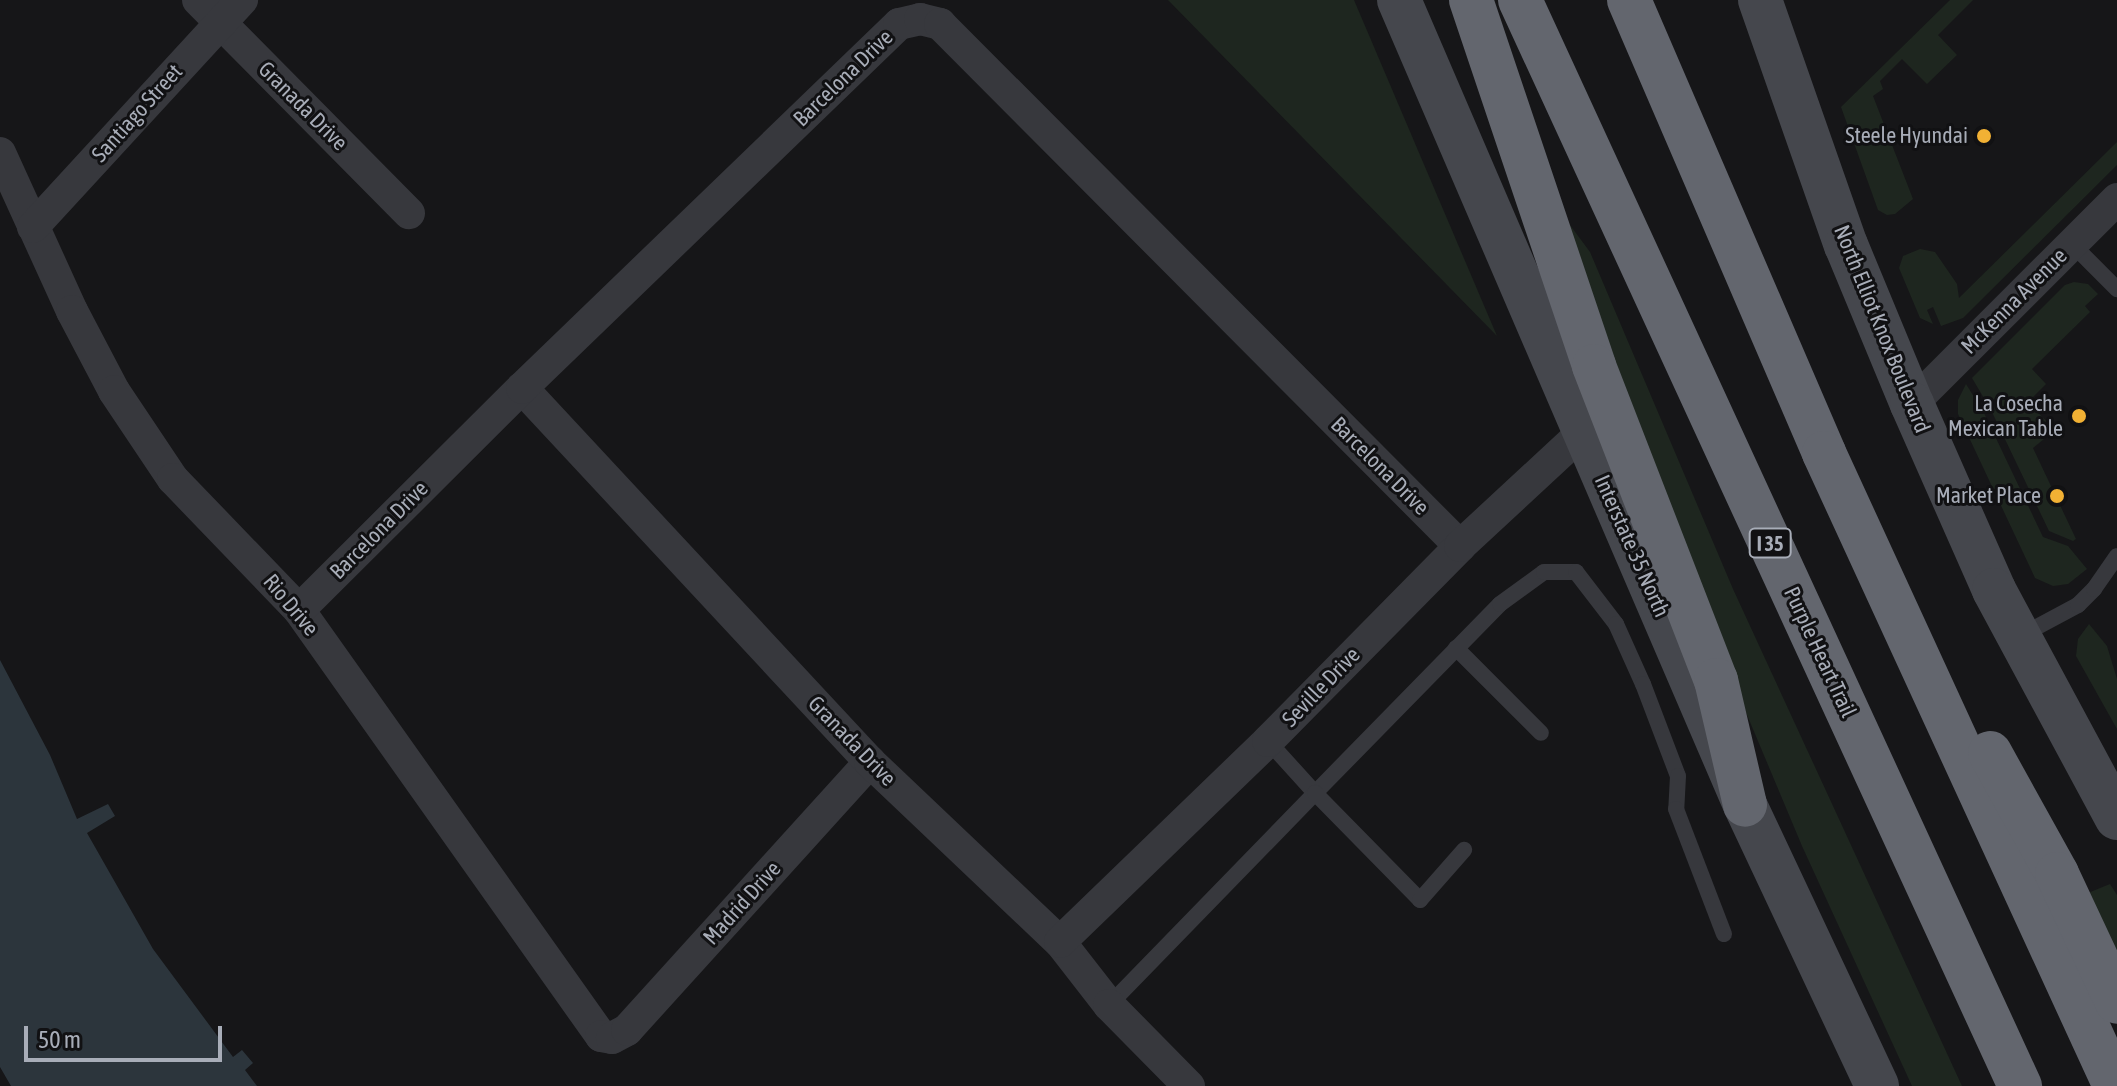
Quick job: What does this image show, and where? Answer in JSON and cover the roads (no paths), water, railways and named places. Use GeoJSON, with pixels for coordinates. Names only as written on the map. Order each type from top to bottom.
{"type":"FeatureCollection","features":[{"type":"Feature","properties":{"kind":"highway"},"geometry":{"type":"LineString","coordinates":[[1471,0],[1594,366],[1716,680],[1745,805]]}},
{"type":"Feature","properties":{"kind":"highway","name":"Purple Heart Trail"},"geometry":{"type":"LineString","coordinates":[[1520,0],[2020,1086]]}},
{"type":"Feature","properties":{"kind":"highway"},"geometry":{"type":"LineString","coordinates":[[1629,0],[1824,453],[2115,1086]]}},
{"type":"Feature","properties":{"kind":"highway"},"geometry":{"type":"LineString","coordinates":[[1824,453],[2057,874],[2117,1002]]}},
{"type":"Feature","properties":{"kind":"main road","name":"Interstate 35 North"},"geometry":{"type":"LineString","coordinates":[[1399,0],[1745,805],[1877,1086]]}},
{"type":"Feature","properties":{"kind":"main road","name":"North Elliot Knox Boulevard"},"geometry":{"type":"LineString","coordinates":[[1760,0],[1846,245],[1912,404],[2018,636],[2117,818]]}},
{"type":"Feature","properties":{"kind":"street","name":"Granada Drive"},"geometry":{"type":"LineString","coordinates":[[220,7],[409,213]]}},
{"type":"Feature","properties":{"kind":"street","name":"Santiago Street"},"geometry":{"type":"LineString","coordinates":[[33,227],[220,7]]}},
{"type":"Feature","properties":{"kind":"street","name":"Barcelona Drive"},"geometry":{"type":"LineString","coordinates":[[299,610],[522,388],[899,24],[909,19],[931,20],[940,24],[1460,546]]}},
{"type":"Feature","properties":{"kind":"street","name":"Rio Drive"},"geometry":{"type":"LineString","coordinates":[[0,153],[114,391],[173,479],[299,610],[597,1032],[612,1038]]}},
{"type":"Feature","properties":{"kind":"street","name":"McKenna Avenue"},"geometry":{"type":"LineString","coordinates":[[1912,404],[2117,199]]}},
{"type":"Feature","properties":{"kind":"street","name":"Granada Drive"},"geometry":{"type":"LineString","coordinates":[[522,388],[870,762],[1060,942],[1109,1005],[1189,1086]]}},
{"type":"Feature","properties":{"kind":"street","name":"Seville Drive"},"geometry":{"type":"LineString","coordinates":[[1060,942],[1268,741],[1460,546],[1583,432]]}},
{"type":"Feature","properties":{"kind":"street","name":"Madrid Drive"},"geometry":{"type":"LineString","coordinates":[[612,1038],[627,1030],[870,762]]}},
{"type":"Feature","properties":{"kind":"lane"},"geometry":{"type":"LineString","coordinates":[[2072,244],[2117,289]]}},
{"type":"Feature","properties":{"kind":"lane"},"geometry":{"type":"LineString","coordinates":[[2018,636],[2078,605],[2094,589],[2117,556]]}},
{"type":"Feature","properties":{"kind":"lane"},"geometry":{"type":"LineString","coordinates":[[1109,1005],[1500,604],[1544,572],[1576,572],[1616,624],[1678,776],[1676,809],[1724,934]]}},
{"type":"Feature","properties":{"kind":"lane"},"geometry":{"type":"LineString","coordinates":[[1456,648],[1541,733]]}},
{"type":"Feature","properties":{"kind":"lane"},"geometry":{"type":"LineString","coordinates":[[1268,741],[1420,900],[1464,850]]}},
{"type":"Feature","properties":{"kind":"place","name":"Steele Hyundai"},"geometry":{"type":"Point","coordinates":[1984,136]}},
{"type":"Feature","properties":{"kind":"place","name":"La Cosecha Mexican Table"},"geometry":{"type":"Point","coordinates":[2079,416]}},
{"type":"Feature","properties":{"kind":"place","name":"Market Place"},"geometry":{"type":"Point","coordinates":[2057,496]}}]}
